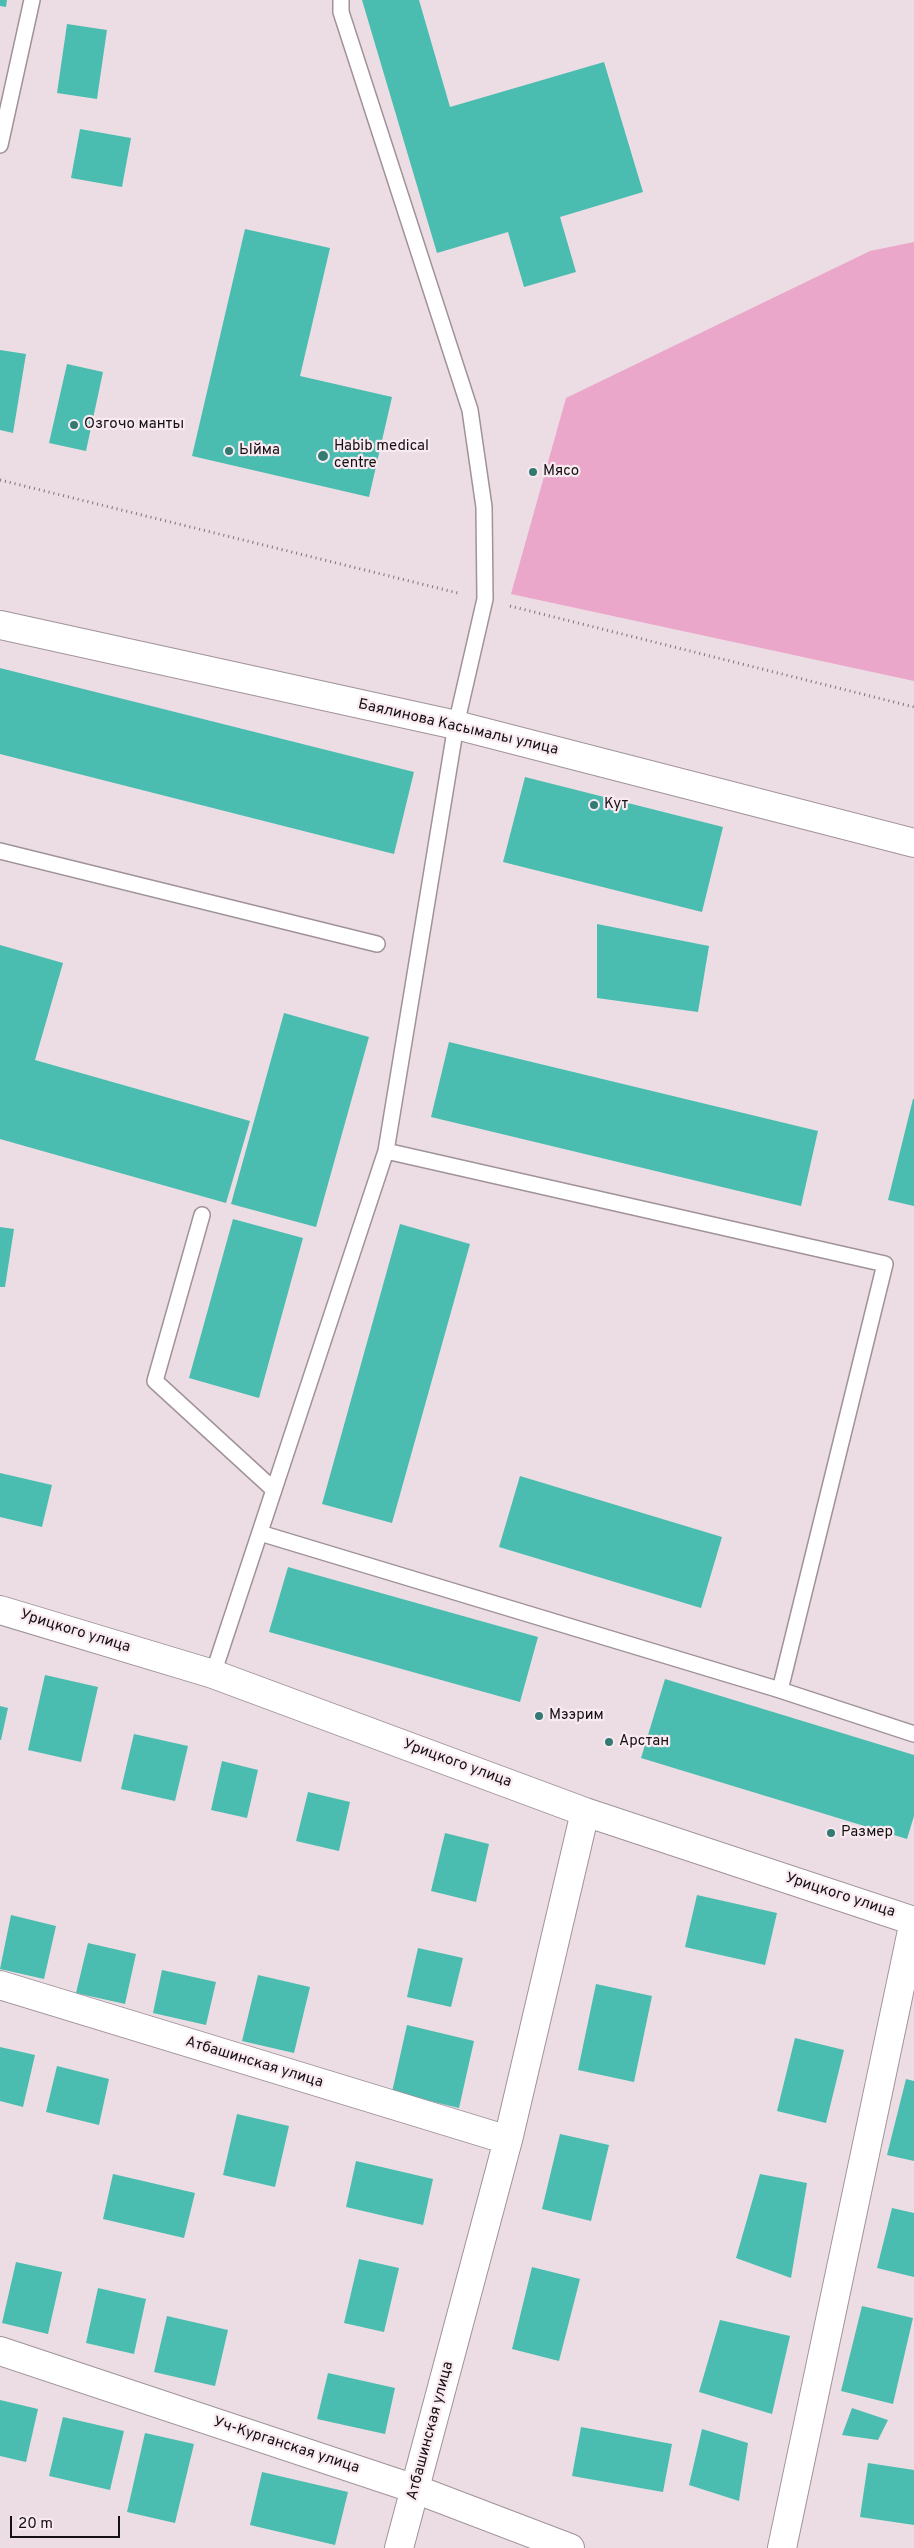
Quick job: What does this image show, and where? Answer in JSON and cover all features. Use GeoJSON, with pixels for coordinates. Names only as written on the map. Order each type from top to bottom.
{"type":"FeatureCollection","features":[{"type":"Feature","properties":{"kind":"street","name":"Баялинова Касымалы улица"},"geometry":{"type":"LineString","coordinates":[[0,625],[456,725],[914,843]]}},
{"type":"Feature","properties":{"kind":"street","name":"Урицкого улица"},"geometry":{"type":"LineString","coordinates":[[0,1610],[213,1674],[585,1812],[914,1921]]}},
{"type":"Feature","properties":{"kind":"street","name":"Атбашинская улица"},"geometry":{"type":"LineString","coordinates":[[399,2548],[508,2140],[585,1812]]}},
{"type":"Feature","properties":{"kind":"street"},"geometry":{"type":"LineString","coordinates":[[782,2548],[914,1921]]}},
{"type":"Feature","properties":{"kind":"street","name":"Атбашинская улица"},"geometry":{"type":"LineString","coordinates":[[0,1985],[508,2140]]}},
{"type":"Feature","properties":{"kind":"street","name":"Уч-Курганская улица"},"geometry":{"type":"LineString","coordinates":[[0,2351],[415,2489],[570,2548]]}},
{"type":"Feature","properties":{"kind":"lane"},"geometry":{"type":"LineString","coordinates":[[0,145],[32,0]]}},
{"type":"Feature","properties":{"kind":"lane"},"geometry":{"type":"LineString","coordinates":[[213,1674],[386,1151],[456,725],[485,600],[484,507],[470,410],[341,12],[341,0]]}},
{"type":"Feature","properties":{"kind":"lane"},"geometry":{"type":"LineString","coordinates":[[0,851],[377,944]]}},
{"type":"Feature","properties":{"kind":"lane"},"geometry":{"type":"LineString","coordinates":[[386,1151],[885,1264],[780,1690]]}},
{"type":"Feature","properties":{"kind":"lane"},"geometry":{"type":"LineString","coordinates":[[202,1215],[155,1380],[274,1490]]}},
{"type":"Feature","properties":{"kind":"lane"},"geometry":{"type":"LineString","coordinates":[[260,1533],[780,1690],[914,1734]]}},
{"type":"Feature","properties":{"kind":"shaded area"},"geometry":{"type":"Polygon","coordinates":[[[914,242],[914,681],[511,594],[566,398],[870,251],[914,242]]]}},
{"type":"Feature","properties":{"kind":"building"},"geometry":{"type":"Polygon","coordinates":[[[0,0],[7,0],[6,7],[0,6],[0,0]]]}},
{"type":"Feature","properties":{"kind":"building"},"geometry":{"type":"Polygon","coordinates":[[[362,0],[419,0],[450,107],[604,62],[643,192],[560,217],[576,272],[524,287],[508,232],[437,253],[362,0]]]}},
{"type":"Feature","properties":{"kind":"building"},"geometry":{"type":"Polygon","coordinates":[[[67,24],[107,30],[97,99],[57,93],[67,24]]]}},
{"type":"Feature","properties":{"kind":"building"},"geometry":{"type":"Polygon","coordinates":[[[80,129],[131,138],[122,187],[71,178],[80,129]]]}},
{"type":"Feature","properties":{"kind":"building"},"geometry":{"type":"Polygon","coordinates":[[[245,229],[330,248],[300,376],[392,397],[369,497],[192,456],[245,229]]]}},
{"type":"Feature","properties":{"kind":"building"},"geometry":{"type":"Polygon","coordinates":[[[0,350],[26,354],[13,433],[0,430],[0,350]]]}},
{"type":"Feature","properties":{"kind":"building"},"geometry":{"type":"Polygon","coordinates":[[[67,364],[103,372],[86,451],[49,443],[67,364]]]}},
{"type":"Feature","properties":{"kind":"building"},"geometry":{"type":"Polygon","coordinates":[[[0,668],[414,772],[394,854],[0,754],[0,668]]]}},
{"type":"Feature","properties":{"kind":"building"},"geometry":{"type":"Polygon","coordinates":[[[525,777],[723,827],[702,912],[503,862],[525,777]]]}},
{"type":"Feature","properties":{"kind":"building"},"geometry":{"type":"Polygon","coordinates":[[[597,924],[709,946],[698,1012],[597,998],[597,924]]]}},
{"type":"Feature","properties":{"kind":"building"},"geometry":{"type":"Polygon","coordinates":[[[0,945],[63,963],[35,1060],[250,1121],[226,1203],[0,1139],[0,945]]]}},
{"type":"Feature","properties":{"kind":"building"},"geometry":{"type":"Polygon","coordinates":[[[284,1013],[369,1037],[316,1227],[231,1204],[284,1013]]]}},
{"type":"Feature","properties":{"kind":"building"},"geometry":{"type":"Polygon","coordinates":[[[449,1042],[818,1131],[801,1206],[431,1117],[449,1042]]]}},
{"type":"Feature","properties":{"kind":"building"},"geometry":{"type":"Polygon","coordinates":[[[914,1099],[914,1206],[888,1200],[914,1099]]]}},
{"type":"Feature","properties":{"kind":"building"},"geometry":{"type":"Polygon","coordinates":[[[233,1219],[303,1238],[259,1398],[189,1378],[233,1219]]]}},
{"type":"Feature","properties":{"kind":"building"},"geometry":{"type":"Polygon","coordinates":[[[400,1224],[470,1244],[392,1523],[322,1504],[400,1224]]]}},
{"type":"Feature","properties":{"kind":"building"},"geometry":{"type":"Polygon","coordinates":[[[0,1227],[14,1229],[5,1287],[0,1287],[0,1227]]]}},
{"type":"Feature","properties":{"kind":"building"},"geometry":{"type":"Polygon","coordinates":[[[0,1473],[52,1485],[42,1527],[0,1517],[0,1473]]]}},
{"type":"Feature","properties":{"kind":"building"},"geometry":{"type":"Polygon","coordinates":[[[520,1476],[722,1537],[701,1608],[499,1547],[520,1476]]]}},
{"type":"Feature","properties":{"kind":"building"},"geometry":{"type":"Polygon","coordinates":[[[288,1567],[538,1637],[520,1702],[269,1632],[288,1567]]]}},
{"type":"Feature","properties":{"kind":"building"},"geometry":{"type":"Polygon","coordinates":[[[45,1675],[98,1687],[81,1762],[28,1750],[45,1675]]]}},
{"type":"Feature","properties":{"kind":"building"},"geometry":{"type":"Polygon","coordinates":[[[665,1679],[914,1755],[914,1816],[907,1839],[641,1758],[665,1679]]]}},
{"type":"Feature","properties":{"kind":"building"},"geometry":{"type":"Polygon","coordinates":[[[0,1706],[8,1708],[1,1740],[0,1740],[0,1706]]]}},
{"type":"Feature","properties":{"kind":"building"},"geometry":{"type":"Polygon","coordinates":[[[134,1734],[188,1746],[175,1801],[121,1789],[134,1734]]]}},
{"type":"Feature","properties":{"kind":"building"},"geometry":{"type":"Polygon","coordinates":[[[222,1761],[258,1770],[247,1818],[211,1810],[222,1761]]]}},
{"type":"Feature","properties":{"kind":"building"},"geometry":{"type":"Polygon","coordinates":[[[308,1792],[350,1802],[339,1851],[296,1841],[308,1792]]]}},
{"type":"Feature","properties":{"kind":"building"},"geometry":{"type":"Polygon","coordinates":[[[445,1833],[489,1844],[476,1902],[431,1891],[445,1833]]]}},
{"type":"Feature","properties":{"kind":"building"},"geometry":{"type":"Polygon","coordinates":[[[697,1895],[777,1913],[765,1965],[685,1947],[697,1895]]]}},
{"type":"Feature","properties":{"kind":"building"},"geometry":{"type":"Polygon","coordinates":[[[11,1915],[56,1926],[44,1979],[0,1969],[11,1915]]]}},
{"type":"Feature","properties":{"kind":"building"},"geometry":{"type":"Polygon","coordinates":[[[88,1943],[136,1954],[125,2004],[76,1993],[88,1943]]]}},
{"type":"Feature","properties":{"kind":"building"},"geometry":{"type":"Polygon","coordinates":[[[418,1948],[463,1958],[451,2007],[407,1997],[418,1948]]]}},
{"type":"Feature","properties":{"kind":"building"},"geometry":{"type":"Polygon","coordinates":[[[162,1970],[216,1982],[206,2025],[153,2013],[162,1970]]]}},
{"type":"Feature","properties":{"kind":"building"},"geometry":{"type":"Polygon","coordinates":[[[258,1975],[310,1987],[294,2053],[242,2041],[258,1975]]]}},
{"type":"Feature","properties":{"kind":"building"},"geometry":{"type":"Polygon","coordinates":[[[596,1984],[652,1996],[634,2082],[578,2070],[596,1984]]]}},
{"type":"Feature","properties":{"kind":"building"},"geometry":{"type":"Polygon","coordinates":[[[407,2025],[474,2041],[459,2108],[392,2092],[407,2025]]]}},
{"type":"Feature","properties":{"kind":"building"},"geometry":{"type":"Polygon","coordinates":[[[795,2038],[844,2050],[826,2123],[777,2111],[795,2038]]]}},
{"type":"Feature","properties":{"kind":"building"},"geometry":{"type":"Polygon","coordinates":[[[0,2047],[35,2055],[23,2107],[0,2101],[0,2047]]]}},
{"type":"Feature","properties":{"kind":"building"},"geometry":{"type":"Polygon","coordinates":[[[57,2066],[109,2079],[99,2125],[46,2112],[57,2066]]]}},
{"type":"Feature","properties":{"kind":"building"},"geometry":{"type":"Polygon","coordinates":[[[906,2079],[914,2081],[914,2161],[887,2155],[906,2079]]]}},
{"type":"Feature","properties":{"kind":"building"},"geometry":{"type":"Polygon","coordinates":[[[237,2114],[289,2126],[275,2187],[223,2175],[237,2114]]]}},
{"type":"Feature","properties":{"kind":"building"},"geometry":{"type":"Polygon","coordinates":[[[560,2134],[609,2145],[591,2221],[542,2209],[560,2134]]]}},
{"type":"Feature","properties":{"kind":"building"},"geometry":{"type":"Polygon","coordinates":[[[356,2161],[433,2179],[423,2225],[346,2207],[356,2161]]]}},
{"type":"Feature","properties":{"kind":"building"},"geometry":{"type":"Polygon","coordinates":[[[113,2174],[195,2193],[184,2238],[103,2219],[113,2174]]]}},
{"type":"Feature","properties":{"kind":"building"},"geometry":{"type":"Polygon","coordinates":[[[760,2174],[807,2183],[791,2278],[736,2258],[760,2174]]]}},
{"type":"Feature","properties":{"kind":"building"},"geometry":{"type":"Polygon","coordinates":[[[892,2208],[914,2213],[914,2277],[877,2268],[892,2208]]]}},
{"type":"Feature","properties":{"kind":"building"},"geometry":{"type":"Polygon","coordinates":[[[359,2259],[399,2268],[384,2332],[344,2323],[359,2259]]]}},
{"type":"Feature","properties":{"kind":"building"},"geometry":{"type":"Polygon","coordinates":[[[16,2262],[62,2272],[48,2334],[2,2323],[16,2262]]]}},
{"type":"Feature","properties":{"kind":"building"},"geometry":{"type":"Polygon","coordinates":[[[532,2267],[580,2279],[559,2361],[512,2349],[532,2267]]]}},
{"type":"Feature","properties":{"kind":"building"},"geometry":{"type":"Polygon","coordinates":[[[98,2288],[146,2299],[134,2354],[86,2343],[98,2288]]]}},
{"type":"Feature","properties":{"kind":"building"},"geometry":{"type":"Polygon","coordinates":[[[862,2306],[913,2318],[893,2404],[841,2391],[862,2306]]]}},
{"type":"Feature","properties":{"kind":"building"},"geometry":{"type":"Polygon","coordinates":[[[167,2316],[228,2330],[215,2386],[154,2372],[167,2316]]]}},
{"type":"Feature","properties":{"kind":"building"},"geometry":{"type":"Polygon","coordinates":[[[720,2320],[790,2336],[772,2414],[699,2392],[720,2320]]]}},
{"type":"Feature","properties":{"kind":"building"},"geometry":{"type":"Polygon","coordinates":[[[328,2373],[395,2388],[385,2434],[317,2419],[328,2373]]]}},
{"type":"Feature","properties":{"kind":"building"},"geometry":{"type":"Polygon","coordinates":[[[0,2400],[38,2409],[26,2462],[0,2456],[0,2400]]]}},
{"type":"Feature","properties":{"kind":"building"},"geometry":{"type":"Polygon","coordinates":[[[852,2408],[888,2420],[878,2440],[842,2435],[852,2408]]]}},
{"type":"Feature","properties":{"kind":"building"},"geometry":{"type":"Polygon","coordinates":[[[63,2417],[124,2431],[110,2490],[49,2476],[63,2417]]]}},
{"type":"Feature","properties":{"kind":"building"},"geometry":{"type":"Polygon","coordinates":[[[581,2427],[672,2444],[663,2492],[572,2476],[581,2427]]]}},
{"type":"Feature","properties":{"kind":"building"},"geometry":{"type":"Polygon","coordinates":[[[702,2429],[748,2443],[739,2501],[689,2485],[702,2429]]]}},
{"type":"Feature","properties":{"kind":"building"},"geometry":{"type":"Polygon","coordinates":[[[145,2433],[194,2444],[175,2523],[127,2512],[145,2433]]]}},
{"type":"Feature","properties":{"kind":"building"},"geometry":{"type":"Polygon","coordinates":[[[868,2463],[914,2470],[914,2525],[860,2517],[868,2463]]]}},
{"type":"Feature","properties":{"kind":"building"},"geometry":{"type":"Polygon","coordinates":[[[262,2472],[348,2492],[335,2545],[250,2525],[262,2472]]]}},
{"type":"Feature","properties":{"kind":"place","name":"Озгочо манты"},"geometry":{"type":"Point","coordinates":[74,425]}},
{"type":"Feature","properties":{"kind":"place","name":"Ыйма"},"geometry":{"type":"Point","coordinates":[229,451]}},
{"type":"Feature","properties":{"kind":"place","name":"Habib medical centre"},"geometry":{"type":"Point","coordinates":[323,456]}},
{"type":"Feature","properties":{"kind":"place","name":"Мясо"},"geometry":{"type":"Point","coordinates":[533,472]}},
{"type":"Feature","properties":{"kind":"place","name":"Кут"},"geometry":{"type":"Point","coordinates":[594,805]}},
{"type":"Feature","properties":{"kind":"place","name":"Мээрим"},"geometry":{"type":"Point","coordinates":[539,1716]}},
{"type":"Feature","properties":{"kind":"place","name":"Арстан"},"geometry":{"type":"Point","coordinates":[609,1742]}},
{"type":"Feature","properties":{"kind":"place","name":"Размер"},"geometry":{"type":"Point","coordinates":[831,1833]}}]}
